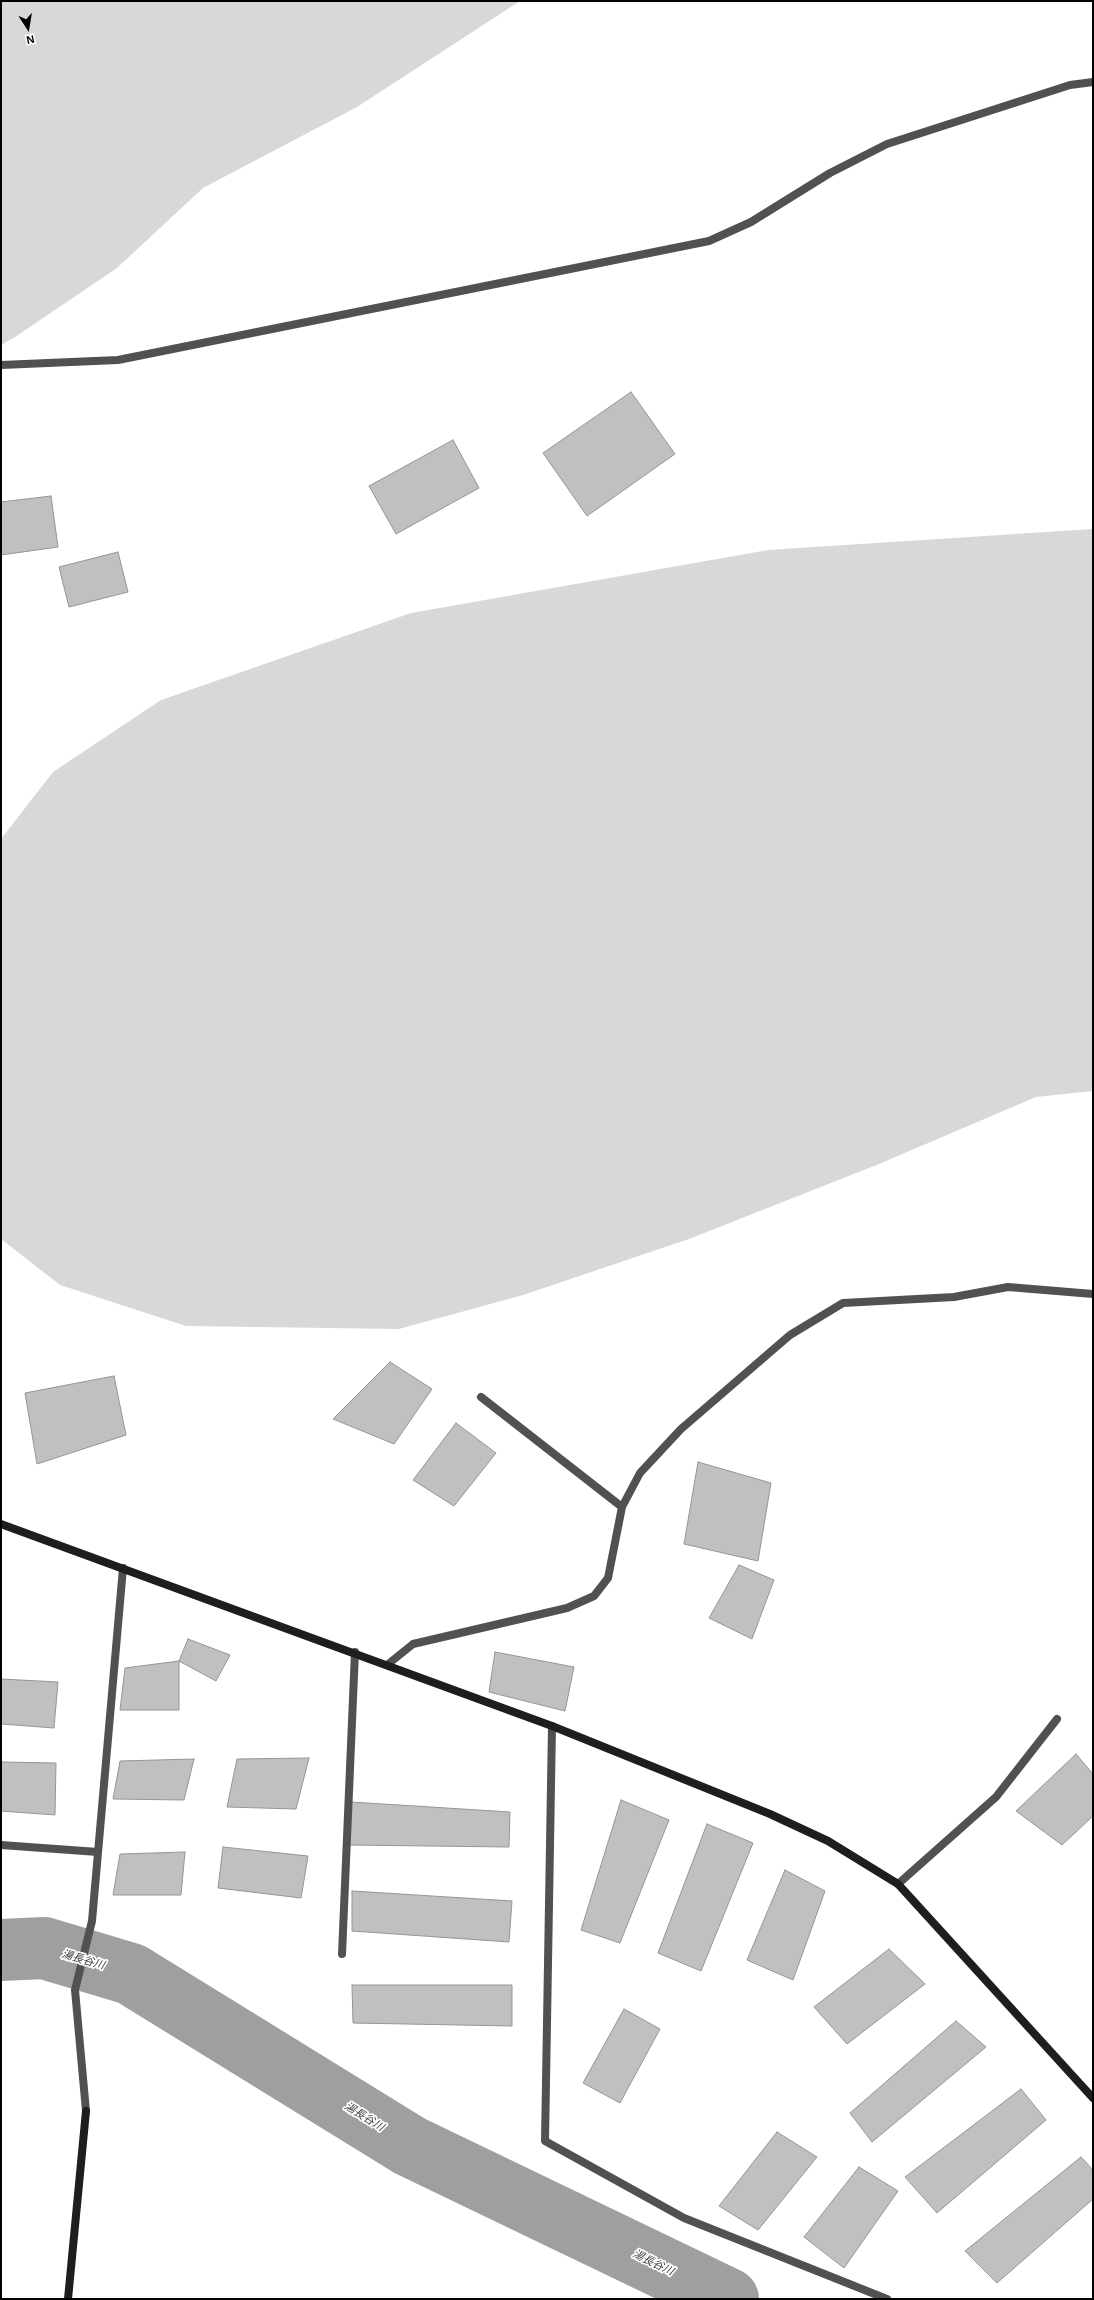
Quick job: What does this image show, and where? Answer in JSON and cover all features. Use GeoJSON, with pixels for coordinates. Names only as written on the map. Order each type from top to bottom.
{"type":"FeatureCollection","features":[{"type":"Feature","properties":{"kind":"street"},"geometry":{"type":"LineString","coordinates":[[1,366],[118,360],[709,241],[751,222],[830,172],[887,144],[1070,85],[1093,82]]}},
{"type":"Feature","properties":{"kind":"street"},"geometry":{"type":"LineString","coordinates":[[387,1665],[413,1644],[567,1608],[594,1596],[608,1578],[622,1507],[640,1473],[681,1429],[790,1335],[843,1303],[954,1297],[1008,1287],[1093,1294]]}},
{"type":"Feature","properties":{"kind":"street"},"geometry":{"type":"LineString","coordinates":[[481,1397],[622,1507]]}},
{"type":"Feature","properties":{"kind":"street"},"geometry":{"type":"LineString","coordinates":[[1,1524],[355,1652],[552,1726],[770,1814],[828,1841],[869,1864],[898,1884],[1093,2098]]}},
{"type":"Feature","properties":{"kind":"street"},"geometry":{"type":"LineString","coordinates":[[68,2299],[86,2110],[75,1990],[92,1921],[123,1568]]}},
{"type":"Feature","properties":{"kind":"street"},"geometry":{"type":"LineString","coordinates":[[342,1954],[355,1652]]}},
{"type":"Feature","properties":{"kind":"street"},"geometry":{"type":"LineString","coordinates":[[898,1884],[996,1797],[1057,1720]]}},
{"type":"Feature","properties":{"kind":"street"},"geometry":{"type":"LineString","coordinates":[[552,1726],[545,2141],[684,2218],[887,2299]]}},
{"type":"Feature","properties":{"kind":"street"},"geometry":{"type":"LineString","coordinates":[[1,1845],[98,1852]]}},
{"type":"Feature","properties":{"kind":"shaded area"},"geometry":{"type":"Polygon","coordinates":[[[1,1],[520,1],[357,107],[203,188],[117,268],[1,345],[1,1]]]}},
{"type":"Feature","properties":{"kind":"shaded area"},"geometry":{"type":"Polygon","coordinates":[[[1093,529],[1093,1091],[1036,1097],[879,1164],[689,1239],[523,1295],[399,1329],[186,1326],[60,1285],[1,1239],[1,839],[53,772],[161,700],[411,613],[768,550],[1093,529]]]}},
{"type":"Feature","properties":{"kind":"building"},"geometry":{"type":"Polygon","coordinates":[[[631,392],[675,454],[587,516],[543,453],[631,392]]]}},
{"type":"Feature","properties":{"kind":"building"},"geometry":{"type":"Polygon","coordinates":[[[453,440],[479,488],[396,534],[369,486],[453,440]]]}},
{"type":"Feature","properties":{"kind":"building"},"geometry":{"type":"Polygon","coordinates":[[[51,496],[58,547],[1,555],[1,502],[51,496]]]}},
{"type":"Feature","properties":{"kind":"building"},"geometry":{"type":"Polygon","coordinates":[[[118,552],[128,592],[69,607],[59,567],[118,552]]]}},
{"type":"Feature","properties":{"kind":"building"},"geometry":{"type":"Polygon","coordinates":[[[390,1362],[432,1389],[394,1444],[333,1419],[390,1362]]]}},
{"type":"Feature","properties":{"kind":"building"},"geometry":{"type":"Polygon","coordinates":[[[114,1376],[126,1435],[37,1464],[25,1393],[114,1376]]]}},
{"type":"Feature","properties":{"kind":"building"},"geometry":{"type":"Polygon","coordinates":[[[456,1423],[496,1453],[454,1506],[413,1480],[456,1423]]]}},
{"type":"Feature","properties":{"kind":"building"},"geometry":{"type":"Polygon","coordinates":[[[698,1462],[771,1483],[758,1561],[684,1544],[698,1462]]]}},
{"type":"Feature","properties":{"kind":"building"},"geometry":{"type":"Polygon","coordinates":[[[739,1565],[774,1580],[752,1639],[709,1618],[739,1565]]]}},
{"type":"Feature","properties":{"kind":"building"},"geometry":{"type":"Polygon","coordinates":[[[188,1639],[230,1655],[216,1681],[179,1661],[188,1639]]]}},
{"type":"Feature","properties":{"kind":"building"},"geometry":{"type":"Polygon","coordinates":[[[495,1652],[574,1667],[565,1711],[489,1692],[495,1652]]]}},
{"type":"Feature","properties":{"kind":"building"},"geometry":{"type":"Polygon","coordinates":[[[179,1661],[179,1710],[120,1710],[125,1668],[179,1661]]]}},
{"type":"Feature","properties":{"kind":"building"},"geometry":{"type":"Polygon","coordinates":[[[1,1679],[58,1682],[54,1728],[1,1724],[1,1679]]]}},
{"type":"Feature","properties":{"kind":"building"},"geometry":{"type":"Polygon","coordinates":[[[1076,1754],[1093,1774],[1093,1816],[1062,1845],[1016,1811],[1076,1754]]]}},
{"type":"Feature","properties":{"kind":"building"},"geometry":{"type":"Polygon","coordinates":[[[309,1758],[296,1809],[227,1807],[237,1759],[309,1758]]]}},
{"type":"Feature","properties":{"kind":"building"},"geometry":{"type":"Polygon","coordinates":[[[194,1759],[184,1800],[113,1799],[120,1761],[194,1759]]]}},
{"type":"Feature","properties":{"kind":"building"},"geometry":{"type":"Polygon","coordinates":[[[1,1762],[56,1763],[55,1815],[1,1811],[1,1762]]]}},
{"type":"Feature","properties":{"kind":"building"},"geometry":{"type":"Polygon","coordinates":[[[621,1800],[669,1820],[620,1943],[581,1930],[621,1800]]]}},
{"type":"Feature","properties":{"kind":"building"},"geometry":{"type":"Polygon","coordinates":[[[351,1802],[510,1812],[509,1847],[349,1845],[351,1802]]]}},
{"type":"Feature","properties":{"kind":"building"},"geometry":{"type":"Polygon","coordinates":[[[707,1824],[753,1843],[701,1971],[658,1953],[707,1824]]]}},
{"type":"Feature","properties":{"kind":"building"},"geometry":{"type":"Polygon","coordinates":[[[223,1847],[308,1856],[301,1898],[218,1888],[223,1847]]]}},
{"type":"Feature","properties":{"kind":"building"},"geometry":{"type":"Polygon","coordinates":[[[185,1852],[181,1895],[113,1895],[120,1854],[185,1852]]]}},
{"type":"Feature","properties":{"kind":"building"},"geometry":{"type":"Polygon","coordinates":[[[785,1870],[825,1891],[793,1980],[747,1960],[785,1870]]]}},
{"type":"Feature","properties":{"kind":"building"},"geometry":{"type":"Polygon","coordinates":[[[352,1891],[512,1901],[509,1942],[352,1931],[352,1891]]]}},
{"type":"Feature","properties":{"kind":"building"},"geometry":{"type":"Polygon","coordinates":[[[889,1949],[925,1984],[847,2044],[814,2007],[889,1949]]]}},
{"type":"Feature","properties":{"kind":"building"},"geometry":{"type":"Polygon","coordinates":[[[352,1985],[512,1985],[512,2026],[353,2023],[352,1985]]]}},
{"type":"Feature","properties":{"kind":"building"},"geometry":{"type":"Polygon","coordinates":[[[624,2009],[660,2029],[620,2103],[583,2083],[624,2009]]]}},
{"type":"Feature","properties":{"kind":"building"},"geometry":{"type":"Polygon","coordinates":[[[956,2021],[986,2047],[872,2142],[850,2113],[956,2021]]]}},
{"type":"Feature","properties":{"kind":"building"},"geometry":{"type":"Polygon","coordinates":[[[1021,2089],[1046,2120],[937,2213],[905,2177],[1021,2089]]]}},
{"type":"Feature","properties":{"kind":"building"},"geometry":{"type":"Polygon","coordinates":[[[777,2132],[817,2157],[758,2230],[719,2206],[777,2132]]]}},
{"type":"Feature","properties":{"kind":"building"},"geometry":{"type":"Polygon","coordinates":[[[1081,2157],[1093,2170],[1093,2199],[997,2283],[965,2251],[1081,2157]]]}},
{"type":"Feature","properties":{"kind":"building"},"geometry":{"type":"Polygon","coordinates":[[[859,2167],[898,2191],[844,2268],[804,2237],[859,2167]]]}},
{"type":"Feature","properties":{"kind":"waterway","name":"湯長谷川"},"geometry":{"type":"LineString","coordinates":[[1,1950],[44,1948],[131,1974],[410,2146],[728,2299]]}}]}
